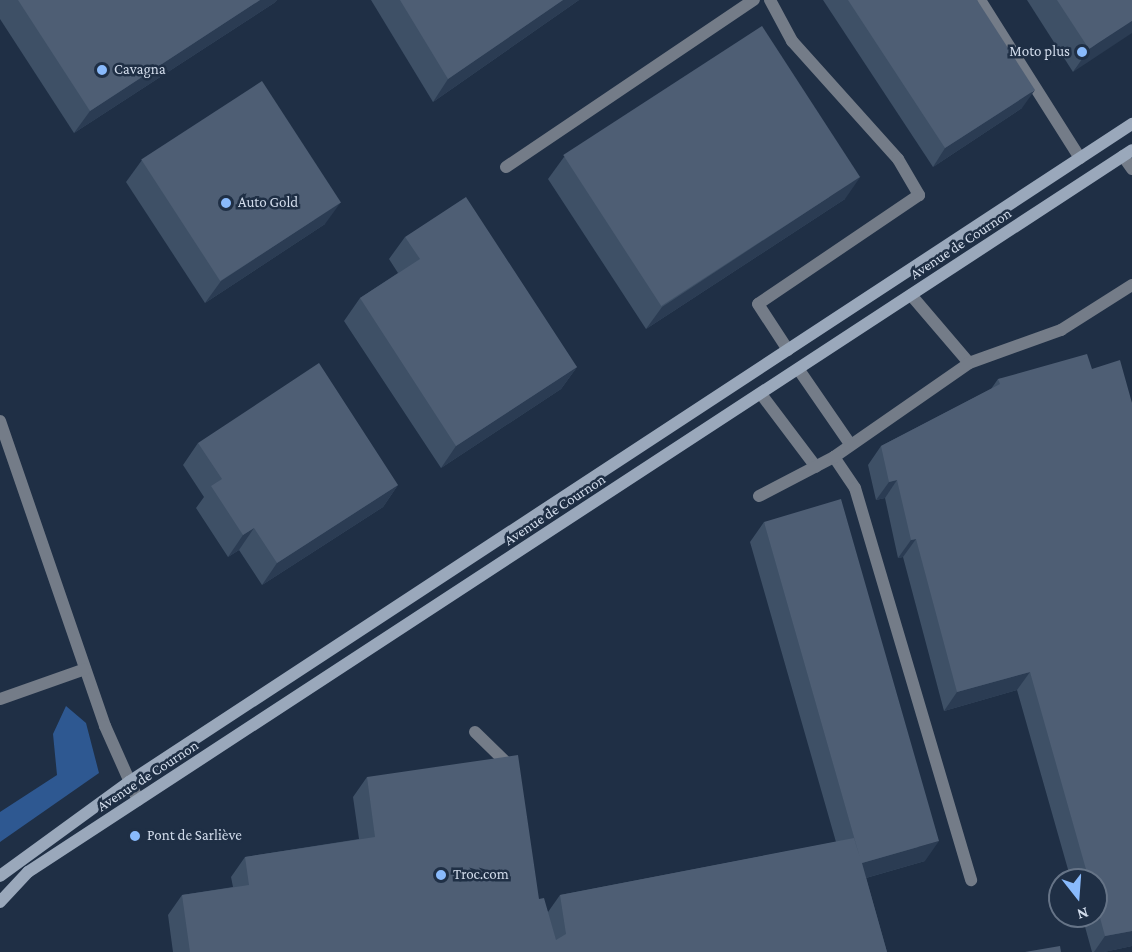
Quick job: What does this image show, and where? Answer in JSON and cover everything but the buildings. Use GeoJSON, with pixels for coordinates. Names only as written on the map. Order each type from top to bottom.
{"type":"FeatureCollection","features":[{"type":"Feature","properties":{"kind":"main road","name":"Avenue de Cournon"},"geometry":{"type":"LineString","coordinates":[[0,876],[129,782],[1132,124]]}},
{"type":"Feature","properties":{"kind":"main road","name":"Avenue de Cournon"},"geometry":{"type":"LineString","coordinates":[[0,902],[28,872],[799,370],[1127,153]]}},
{"type":"Feature","properties":{"kind":"lane"},"geometry":{"type":"LineString","coordinates":[[506,167],[754,0]]}},
{"type":"Feature","properties":{"kind":"lane"},"geometry":{"type":"LineString","coordinates":[[770,0],[792,41],[898,159],[919,195],[758,304],[788,351]]}},
{"type":"Feature","properties":{"kind":"lane"},"geometry":{"type":"LineString","coordinates":[[981,0],[1080,158]]}},
{"type":"Feature","properties":{"kind":"lane"},"geometry":{"type":"LineString","coordinates":[[1127,153],[1132,170]]}},
{"type":"Feature","properties":{"kind":"lane"},"geometry":{"type":"LineString","coordinates":[[759,496],[834,457],[969,363],[1061,330],[1132,285]]}},
{"type":"Feature","properties":{"kind":"lane"},"geometry":{"type":"LineString","coordinates":[[911,295],[969,363]]}},
{"type":"Feature","properties":{"kind":"lane"},"geometry":{"type":"LineString","coordinates":[[799,370],[850,444]]}},
{"type":"Feature","properties":{"kind":"lane"},"geometry":{"type":"LineString","coordinates":[[761,394],[816,467]]}},
{"type":"Feature","properties":{"kind":"lane"},"geometry":{"type":"LineString","coordinates":[[0,422],[85,669],[138,800]]}},
{"type":"Feature","properties":{"kind":"lane"},"geometry":{"type":"LineString","coordinates":[[834,457],[855,488],[971,880]]}},
{"type":"Feature","properties":{"kind":"lane"},"geometry":{"type":"LineString","coordinates":[[1,693],[85,669]]}},
{"type":"Feature","properties":{"kind":"lane"},"geometry":{"type":"LineString","coordinates":[[475,732],[512,766],[515,778]]}},
{"type":"Feature","properties":{"kind":"shaded area"},"geometry":{"type":"Polygon","coordinates":[[[66,706],[86,723],[99,773],[0,842],[0,812],[57,775],[53,734],[66,706]]]}},
{"type":"Feature","properties":{"kind":"place","name":"Moto plus"},"geometry":{"type":"Point","coordinates":[1082,52]}},
{"type":"Feature","properties":{"kind":"place","name":"Cavagna"},"geometry":{"type":"Point","coordinates":[102,70]}},
{"type":"Feature","properties":{"kind":"place","name":"Auto Gold"},"geometry":{"type":"Point","coordinates":[226,203]}},
{"type":"Feature","properties":{"kind":"place","name":"Pont de Sarliève"},"geometry":{"type":"Point","coordinates":[135,836]}},
{"type":"Feature","properties":{"kind":"place","name":"Troc.com"},"geometry":{"type":"Point","coordinates":[441,875]}}]}
